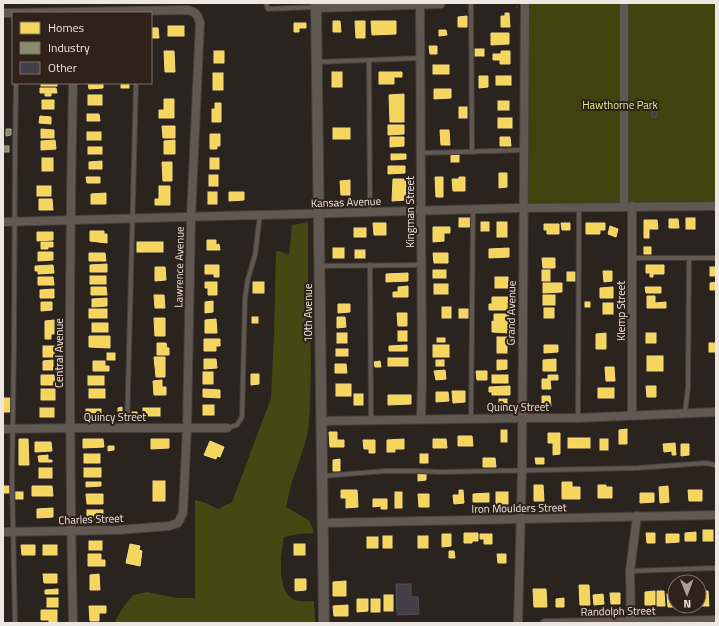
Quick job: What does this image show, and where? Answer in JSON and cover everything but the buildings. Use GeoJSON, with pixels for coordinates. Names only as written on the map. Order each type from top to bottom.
{"type":"FeatureCollection","features":[{"type":"Feature","properties":{"kind":"street"},"geometry":{"type":"LineString","coordinates":[[316,5],[440,3]]}},
{"type":"Feature","properties":{"kind":"street","name":"Grand Avenue"},"geometry":{"type":"LineString","coordinates":[[518,623],[522,470],[521,418],[525,3]]}},
{"type":"Feature","properties":{"kind":"street","name":"Klemp Street"},"geometry":{"type":"LineString","coordinates":[[624,3],[628,206],[633,258],[632,415]]}},
{"type":"Feature","properties":{"kind":"street","name":"Kingman Street"},"geometry":{"type":"LineString","coordinates":[[420,4],[421,419]]}},
{"type":"Feature","properties":{"kind":"street","name":"10th Avenue"},"geometry":{"type":"LineString","coordinates":[[316,5],[324,623]]}},
{"type":"Feature","properties":{"kind":"street","name":"Lawrence Avenue"},"geometry":{"type":"LineString","coordinates":[[137,12],[188,10],[194,12],[198,16],[200,23],[191,217],[184,513],[178,522]]}},
{"type":"Feature","properties":{"kind":"street"},"geometry":{"type":"LineString","coordinates":[[74,12],[137,12]]}},
{"type":"Feature","properties":{"kind":"street","name":"Central Avenue"},"geometry":{"type":"LineString","coordinates":[[73,84],[70,220],[70,428],[73,623]]}},
{"type":"Feature","properties":{"kind":"street","name":"Kansas Avenue"},"geometry":{"type":"LineString","coordinates":[[3,222],[133,220],[421,210],[716,206]]}},
{"type":"Feature","properties":{"kind":"street","name":"Quincy Street"},"geometry":{"type":"LineString","coordinates":[[321,421],[471,418],[578,418],[716,412]]}},
{"type":"Feature","properties":{"kind":"street","name":"Quincy Street"},"geometry":{"type":"LineString","coordinates":[[3,429],[227,428]]}},
{"type":"Feature","properties":{"kind":"street","name":"Iron Moulders Street"},"geometry":{"type":"LineString","coordinates":[[322,523],[716,515]]}},
{"type":"Feature","properties":{"kind":"street"},"geometry":{"type":"LineString","coordinates":[[631,622],[630,572],[637,516]]}},
{"type":"Feature","properties":{"kind":"street","name":"Charles Street"},"geometry":{"type":"LineString","coordinates":[[3,532],[71,531],[169,526],[178,522]]}},
{"type":"Feature","properties":{"kind":"street","name":"Randolph Street"},"geometry":{"type":"LineString","coordinates":[[545,623],[716,620]]}},
{"type":"Feature","properties":{"kind":"lane"},"geometry":{"type":"LineString","coordinates":[[266,3],[268,9],[316,5]]}},
{"type":"Feature","properties":{"kind":"lane"},"geometry":{"type":"LineString","coordinates":[[471,3],[472,152]]}},
{"type":"Feature","properties":{"kind":"lane"},"geometry":{"type":"LineString","coordinates":[[317,62],[421,58]]}},
{"type":"Feature","properties":{"kind":"lane"},"geometry":{"type":"LineString","coordinates":[[369,60],[370,212]]}},
{"type":"Feature","properties":{"kind":"lane"},"geometry":{"type":"LineString","coordinates":[[15,623],[12,478],[14,429],[16,84]]}},
{"type":"Feature","properties":{"kind":"lane"},"geometry":{"type":"LineString","coordinates":[[127,428],[136,84]]}},
{"type":"Feature","properties":{"kind":"lane"},"geometry":{"type":"LineString","coordinates":[[421,152],[524,150]]}},
{"type":"Feature","properties":{"kind":"lane"},"geometry":{"type":"LineString","coordinates":[[578,418],[579,207]]}},
{"type":"Feature","properties":{"kind":"lane"},"geometry":{"type":"LineString","coordinates":[[471,418],[473,209]]}},
{"type":"Feature","properties":{"kind":"lane"},"geometry":{"type":"LineString","coordinates":[[227,428],[236,425],[242,417],[245,298],[255,255],[260,215]]}},
{"type":"Feature","properties":{"kind":"lane"},"geometry":{"type":"LineString","coordinates":[[633,258],[716,258]]}},
{"type":"Feature","properties":{"kind":"lane"},"geometry":{"type":"LineString","coordinates":[[685,413],[688,388],[689,258]]}},
{"type":"Feature","properties":{"kind":"lane"},"geometry":{"type":"LineString","coordinates":[[370,265],[371,420]]}},
{"type":"Feature","properties":{"kind":"lane"},"geometry":{"type":"LineString","coordinates":[[320,266],[421,265]]}},
{"type":"Feature","properties":{"kind":"lane"},"geometry":{"type":"LineString","coordinates":[[322,476],[417,470],[441,472],[638,468],[706,463],[716,464]]}},
{"type":"Feature","properties":{"kind":"lane"},"geometry":{"type":"LineString","coordinates":[[630,572],[716,568]]}},
{"type":"Feature","properties":{"kind":"green space","name":"Hawthorne Park"},"geometry":{"type":"Polygon","coordinates":[[[525,3],[716,3],[716,206],[524,208],[525,3]]]}},
{"type":"Feature","properties":{"kind":"shaded area"},"geometry":{"type":"Polygon","coordinates":[[[308,222],[308,294],[311,360],[310,408],[308,432],[291,485],[286,507],[310,521],[314,533],[284,537],[281,568],[283,586],[292,599],[298,601],[314,601],[315,623],[114,623],[122,609],[133,595],[147,592],[177,598],[195,598],[195,500],[206,503],[218,509],[232,502],[271,398],[276,251],[289,255],[292,225],[308,222]]]}}]}
